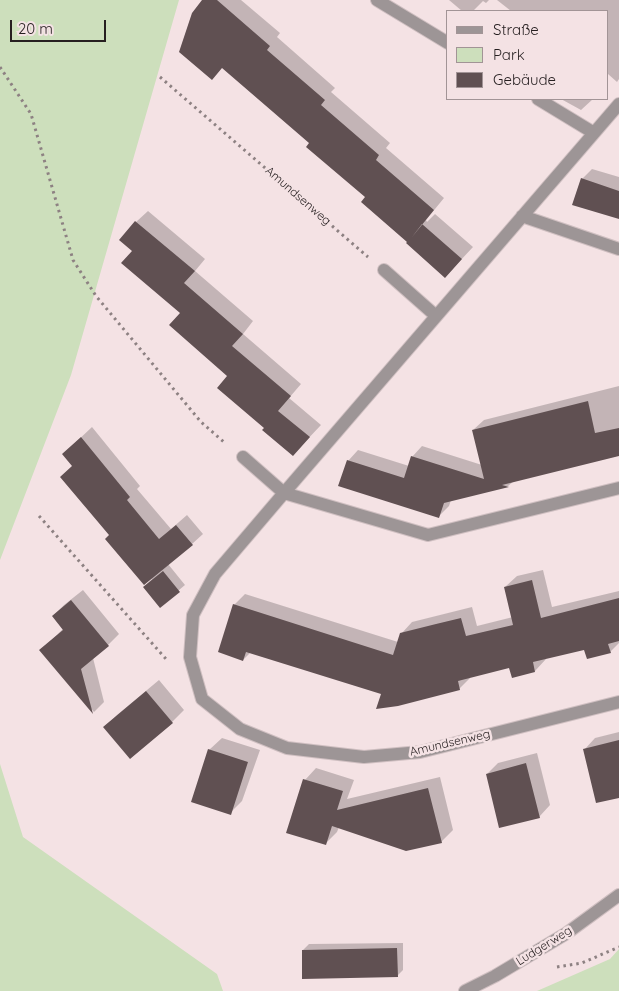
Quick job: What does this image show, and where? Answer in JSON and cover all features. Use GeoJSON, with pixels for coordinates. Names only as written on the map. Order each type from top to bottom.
{"type":"FeatureCollection","features":[{"type":"Feature","properties":{"kind":"street"},"geometry":{"type":"LineString","coordinates":[[377,0],[446,43]]}},
{"type":"Feature","properties":{"kind":"street"},"geometry":{"type":"LineString","coordinates":[[540,100],[594,133]]}},
{"type":"Feature","properties":{"kind":"street","name":"Amundsenweg"},"geometry":{"type":"LineString","coordinates":[[619,104],[216,574],[193,615],[190,657],[202,699],[240,729],[287,748],[364,758],[420,752],[619,702]]}},
{"type":"Feature","properties":{"kind":"street"},"geometry":{"type":"LineString","coordinates":[[522,216],[619,249]]}},
{"type":"Feature","properties":{"kind":"street"},"geometry":{"type":"LineString","coordinates":[[384,270],[436,316]]}},
{"type":"Feature","properties":{"kind":"street"},"geometry":{"type":"LineString","coordinates":[[243,458],[284,493],[428,535],[619,488]]}},
{"type":"Feature","properties":{"kind":"street","name":"Ludgerweg"},"geometry":{"type":"LineString","coordinates":[[466,991],[567,933],[619,895]]}},
{"type":"Feature","properties":{"kind":"path"},"geometry":{"type":"LineString","coordinates":[[0,67],[31,114],[73,260],[96,296],[201,422],[243,458]]}},
{"type":"Feature","properties":{"kind":"path","name":"Amundsenweg"},"geometry":{"type":"LineString","coordinates":[[160,77],[384,270]]}},
{"type":"Feature","properties":{"kind":"path"},"geometry":{"type":"LineString","coordinates":[[39,516],[169,662]]}},
{"type":"Feature","properties":{"kind":"green space"},"geometry":{"type":"Polygon","coordinates":[[[0,0],[179,0],[71,375],[0,560],[0,0]]]}},
{"type":"Feature","properties":{"kind":"green space"},"geometry":{"type":"Polygon","coordinates":[[[0,764],[23,837],[217,974],[223,991],[0,991],[0,764]]]}},
{"type":"Feature","properties":{"kind":"green space"},"geometry":{"type":"Polygon","coordinates":[[[619,949],[619,991],[537,991],[610,959],[619,949]]]}},
{"type":"Feature","properties":{"kind":"building"},"geometry":{"type":"Polygon","coordinates":[[[202,0],[217,0],[270,46],[267,50],[325,100],[321,105],[379,155],[376,160],[434,210],[422,224],[462,259],[445,278],[361,202],[365,197],[306,147],[309,143],[222,68],[212,80],[179,52],[192,13],[202,0]]]}},
{"type":"Feature","properties":{"kind":"building"},"geometry":{"type":"Polygon","coordinates":[[[581,178],[619,191],[619,219],[572,205],[581,178]]]}},
{"type":"Feature","properties":{"kind":"building"},"geometry":{"type":"Polygon","coordinates":[[[135,221],[195,271],[184,283],[243,334],[232,346],[291,396],[278,411],[310,437],[293,456],[262,430],[264,428],[217,388],[227,376],[169,325],[180,313],[121,263],[132,251],[119,240],[135,221]]]}},
{"type":"Feature","properties":{"kind":"building"},"geometry":{"type":"Polygon","coordinates":[[[588,401],[595,433],[619,428],[619,456],[502,485],[509,487],[444,503],[439,518],[338,486],[347,460],[404,478],[411,456],[484,479],[472,430],[588,401]]]}},
{"type":"Feature","properties":{"kind":"building"},"geometry":{"type":"Polygon","coordinates":[[[81,437],[130,497],[127,500],[159,539],[176,525],[193,545],[144,585],[105,539],[109,535],[60,477],[72,466],[62,454],[81,437]]]}},
{"type":"Feature","properties":{"kind":"building"},"geometry":{"type":"Polygon","coordinates":[[[163,571],[180,592],[160,608],[143,587],[163,571]]]}},
{"type":"Feature","properties":{"kind":"building"},"geometry":{"type":"Polygon","coordinates":[[[532,580],[541,618],[619,598],[619,641],[608,644],[611,653],[587,659],[584,650],[533,662],[535,672],[512,678],[509,668],[458,681],[460,690],[398,706],[376,709],[381,694],[246,652],[243,661],[218,652],[233,604],[393,655],[400,633],[461,618],[466,636],[513,625],[504,587],[532,580]]]}},
{"type":"Feature","properties":{"kind":"building"},"geometry":{"type":"Polygon","coordinates":[[[71,600],[109,646],[81,669],[93,714],[39,650],[63,630],[52,616],[71,600]]]}},
{"type":"Feature","properties":{"kind":"building"},"geometry":{"type":"Polygon","coordinates":[[[146,691],[173,723],[130,759],[103,727],[146,691]]]}},
{"type":"Feature","properties":{"kind":"building"},"geometry":{"type":"Polygon","coordinates":[[[619,740],[619,798],[596,803],[583,749],[619,740]]]}},
{"type":"Feature","properties":{"kind":"building"},"geometry":{"type":"Polygon","coordinates":[[[208,749],[248,762],[231,815],[191,802],[208,749]]]}},
{"type":"Feature","properties":{"kind":"building"},"geometry":{"type":"Polygon","coordinates":[[[526,763],[540,818],[499,828],[486,774],[526,763]]]}},
{"type":"Feature","properties":{"kind":"building"},"geometry":{"type":"Polygon","coordinates":[[[303,779],[343,791],[337,810],[428,788],[442,843],[406,851],[332,826],[326,845],[286,833],[303,779]]]}},
{"type":"Feature","properties":{"kind":"building"},"geometry":{"type":"Polygon","coordinates":[[[397,948],[398,977],[302,979],[302,950],[397,948]]]}}]}
